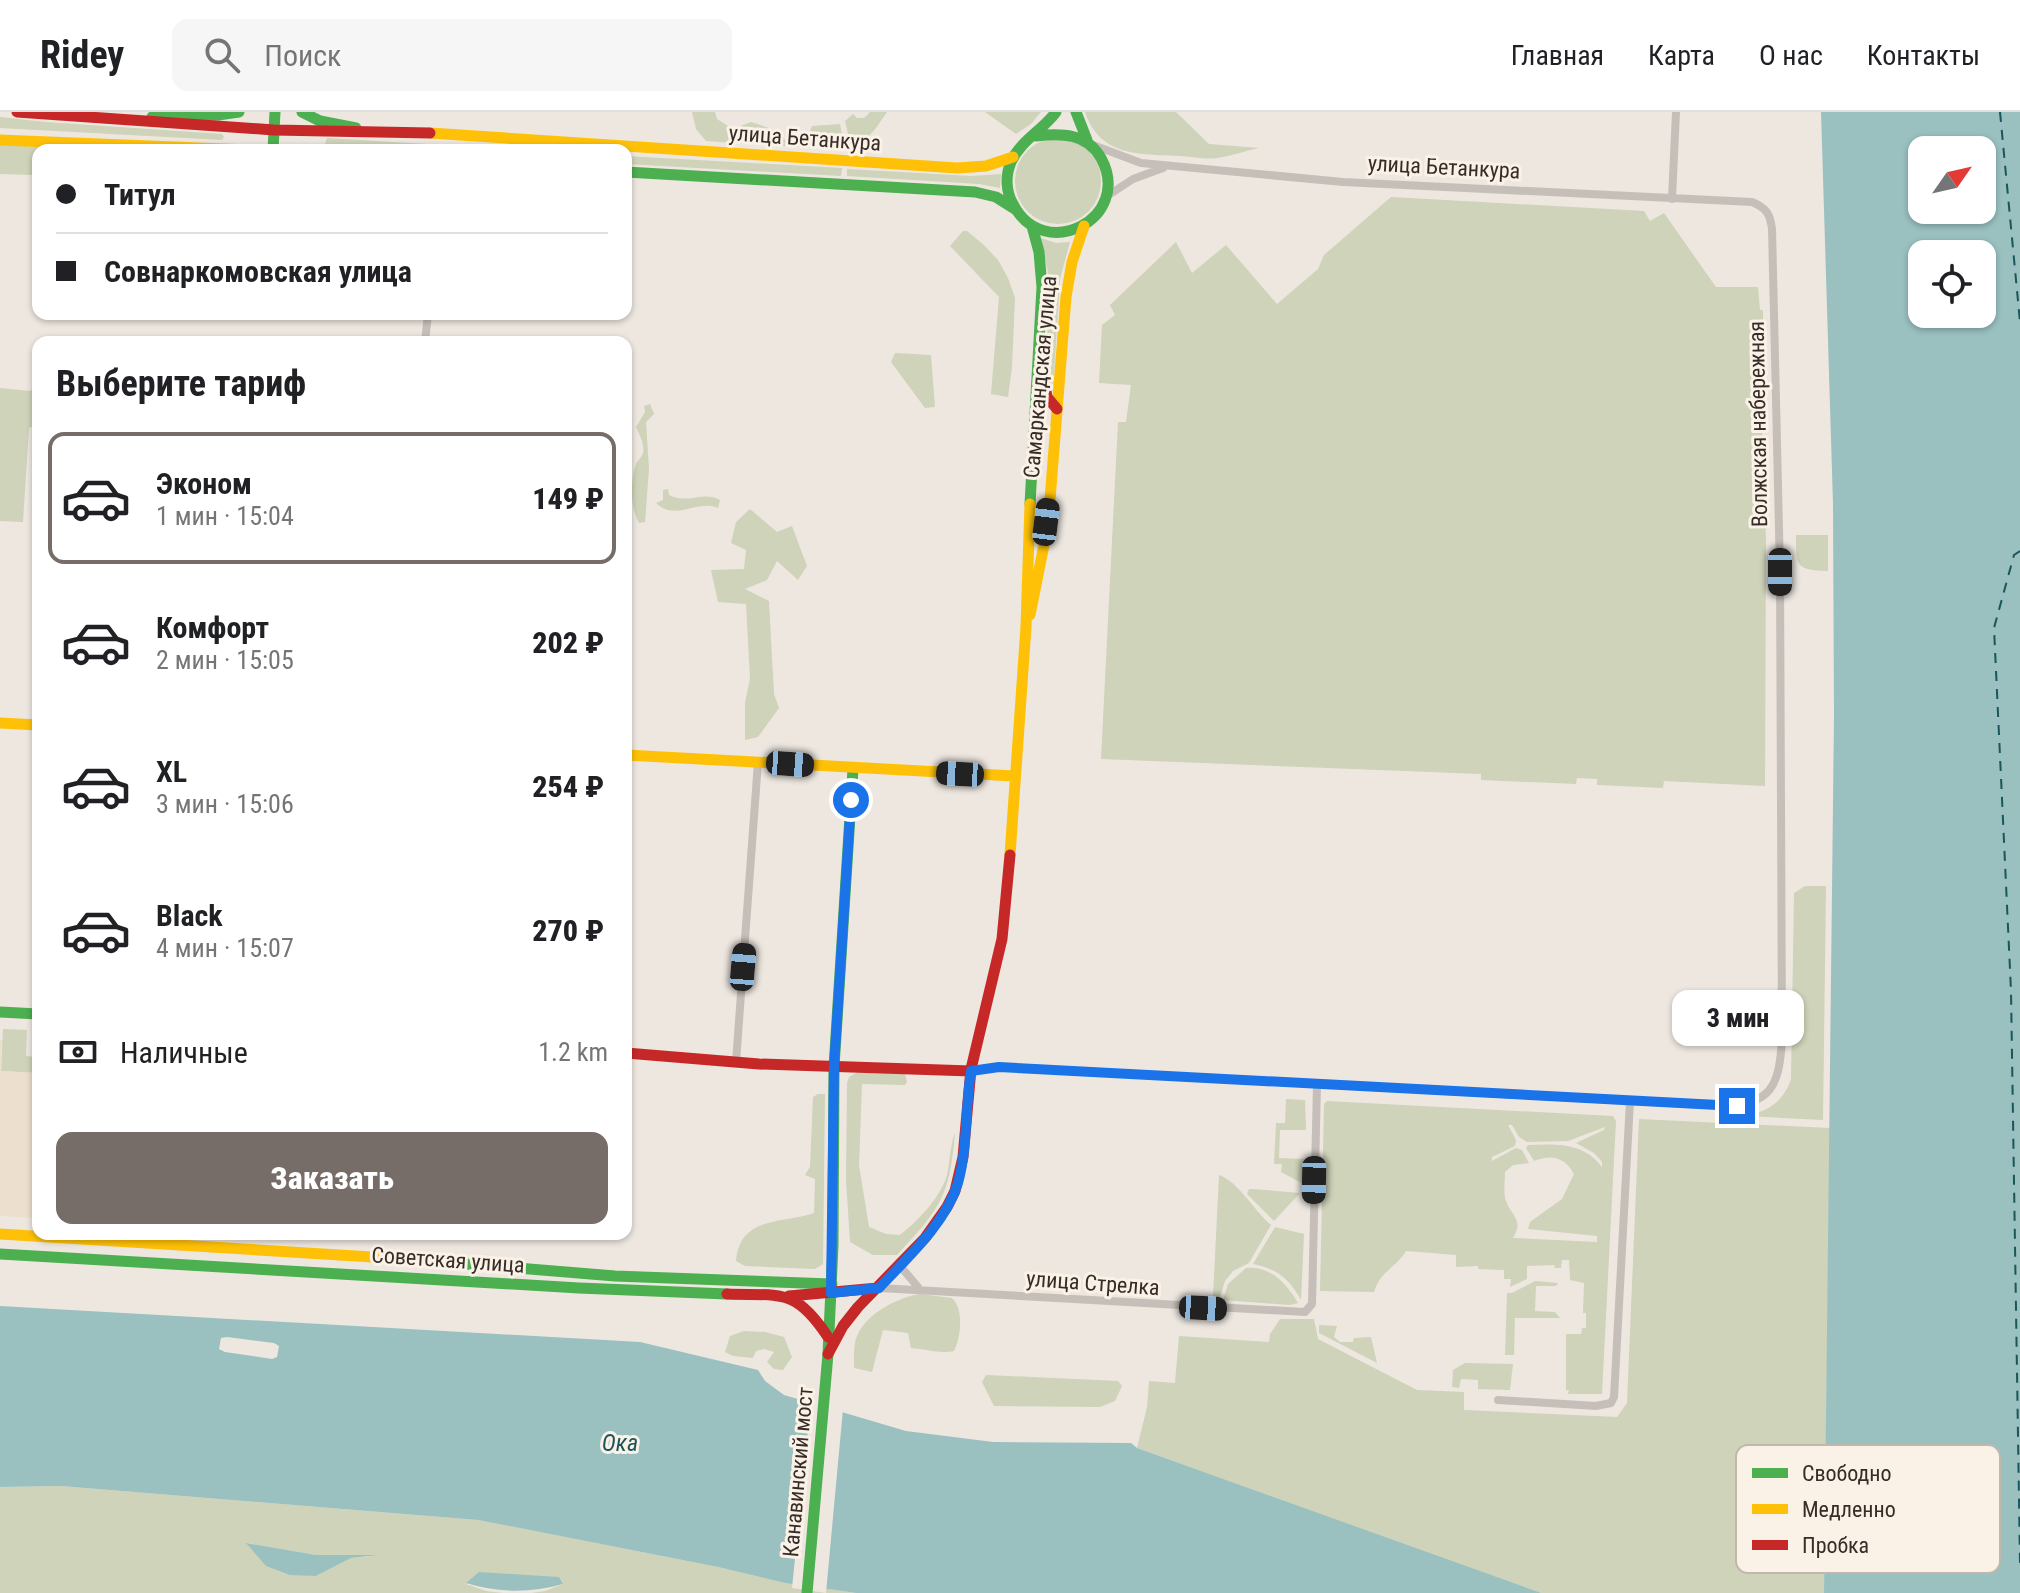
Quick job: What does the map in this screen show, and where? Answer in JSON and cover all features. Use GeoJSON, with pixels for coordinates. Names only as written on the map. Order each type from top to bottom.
{"type":"FeatureCollection","features":[{"type":"Feature","properties":{"kind":"main road","name":"улица Бетанкура"},"geometry":{"type":"LineString","coordinates":[[17,112],[338,134],[364,130],[582,144]]}},
{"type":"Feature","properties":{"kind":"main road"},"geometry":{"type":"LineString","coordinates":[[136,120],[171,114],[227,115],[239,112]]}},
{"type":"Feature","properties":{"kind":"main road"},"geometry":{"type":"LineString","coordinates":[[273,144],[275,112]]}},
{"type":"Feature","properties":{"kind":"main road"},"geometry":{"type":"LineString","coordinates":[[302,112],[320,121],[364,130]]}},
{"type":"Feature","properties":{"kind":"main road"},"geometry":{"type":"LineString","coordinates":[[1036,136],[1056,112]]}},
{"type":"Feature","properties":{"kind":"main road"},"geometry":{"type":"LineString","coordinates":[[1076,112],[1107,168],[1107,196],[1094,218],[1084,226],[1058,233],[1032,226],[1015,209],[1007,183],[1013,157],[1026,142],[1053,131],[1070,132],[1090,142]]}},
{"type":"Feature","properties":{"kind":"main road"},"geometry":{"type":"LineString","coordinates":[[0,140],[100,144]]}},
{"type":"Feature","properties":{"kind":"main road","name":"улица Бетанкура"},"geometry":{"type":"LineString","coordinates":[[632,147],[957,168],[980,168],[1013,157]]}},
{"type":"Feature","properties":{"kind":"main road","name":"улица Бетанкура"},"geometry":{"type":"LineString","coordinates":[[632,172],[975,192],[996,197],[1015,209]]}},
{"type":"Feature","properties":{"kind":"main road","name":"Самаркандская улица"},"geometry":{"type":"LineString","coordinates":[[828,1354],[848,1319],[900,1266],[947,1208],[957,1185],[971,1071],[1000,961],[1026,627],[1042,269],[1032,226]]}},
{"type":"Feature","properties":{"kind":"main road","name":"Самаркандская улица"},"geometry":{"type":"LineString","coordinates":[[1026,627],[1037,590],[1057,409],[1066,280],[1084,226]]}},
{"type":"Feature","properties":{"kind":"main road"},"geometry":{"type":"LineString","coordinates":[[1038,356],[1045,397],[1057,409]]}},
{"type":"Feature","properties":{"kind":"main road"},"geometry":{"type":"LineString","coordinates":[[0,723],[32,725]]}},
{"type":"Feature","properties":{"kind":"main road"},"geometry":{"type":"LineString","coordinates":[[632,755],[1014,776]]}},
{"type":"Feature","properties":{"kind":"main road","name":"Канавинский мост"},"geometry":{"type":"LineString","coordinates":[[807,1593],[828,1354],[834,1067],[853,769]]}},
{"type":"Feature","properties":{"kind":"main road"},"geometry":{"type":"LineString","coordinates":[[0,1012],[32,1014]]}},
{"type":"Feature","properties":{"kind":"main road"},"geometry":{"type":"LineString","coordinates":[[632,1053],[736,1062],[971,1071]]}},
{"type":"Feature","properties":{"kind":"main road","name":"Советская улица"},"geometry":{"type":"LineString","coordinates":[[0,1234],[32,1236]]}},
{"type":"Feature","properties":{"kind":"main road","name":"Советская улица"},"geometry":{"type":"LineString","coordinates":[[98,1240],[831,1288]]}},
{"type":"Feature","properties":{"kind":"main road","name":"Советская улица"},"geometry":{"type":"LineString","coordinates":[[0,1254],[569,1288],[789,1296],[831,1288]]}},
{"type":"Feature","properties":{"kind":"main road"},"geometry":{"type":"LineString","coordinates":[[831,1288],[879,1288]]}},
{"type":"Feature","properties":{"kind":"main road"},"geometry":{"type":"LineString","coordinates":[[789,1296],[813,1314],[828,1337]]}},
{"type":"Feature","properties":{"kind":"street"},"geometry":{"type":"LineString","coordinates":[[1672,199],[1676,112]]}},
{"type":"Feature","properties":{"kind":"street","name":"улица Бетанкура"},"geometry":{"type":"LineString","coordinates":[[1090,142],[1122,158],[1167,166],[1343,182],[1672,199]]}},
{"type":"Feature","properties":{"kind":"street","name":"улица Бетанкура"},"geometry":{"type":"LineString","coordinates":[[1107,196],[1133,179],[1167,166]]}},
{"type":"Feature","properties":{"kind":"street","name":"Волжская набережная"},"geometry":{"type":"LineString","coordinates":[[1630,1101],[1723,1106],[1757,1101],[1775,1084],[1780,1069],[1782,1040],[1780,588],[1772,229],[1770,216],[1764,207],[1752,202],[1672,199]]}},
{"type":"Feature","properties":{"kind":"street"},"geometry":{"type":"LineString","coordinates":[[736,1062],[758,762]]}},
{"type":"Feature","properties":{"kind":"street"},"geometry":{"type":"LineString","coordinates":[[971,1071],[999,1067],[1630,1101],[1614,1397],[1606,1406],[1498,1400]]}},
{"type":"Feature","properties":{"kind":"street","name":"улица Стрелка"},"geometry":{"type":"LineString","coordinates":[[879,1288],[1305,1312],[1312,1304],[1317,1084]]}},
{"type":"Feature","properties":{"kind":"street"},"geometry":{"type":"LineString","coordinates":[[900,1266],[918,1288]]}},
{"type":"Feature","properties":{"kind":"green space"},"geometry":{"type":"Polygon","coordinates":[[[692,112],[715,112],[717,119],[733,129],[751,122],[778,131],[792,144],[807,139],[812,126],[840,124],[844,145],[798,147],[706,141],[696,129],[692,112]]]}},
{"type":"Feature","properties":{"kind":"green space"},"geometry":{"type":"Polygon","coordinates":[[[870,112],[887,112],[867,137],[850,143],[845,121],[853,114],[864,118],[870,112]]]}},
{"type":"Feature","properties":{"kind":"green space"},"geometry":{"type":"Polygon","coordinates":[[[985,112],[1041,112],[1031,124],[1016,134],[985,112]]]}},
{"type":"Feature","properties":{"kind":"green space"},"geometry":{"type":"Polygon","coordinates":[[[1085,112],[1176,112],[1209,144],[1259,148],[1212,158],[1136,153],[1111,145],[1101,138],[1085,112]]]}},
{"type":"Feature","properties":{"kind":"green space"},"geometry":{"type":"Polygon","coordinates":[[[0,117],[222,134],[224,137],[222,140],[0,128],[0,117]]]}},
{"type":"Feature","properties":{"kind":"green space"},"geometry":{"type":"Polygon","coordinates":[[[327,138],[426,144],[325,144],[327,138]]]}},
{"type":"Feature","properties":{"kind":"green space"},"geometry":{"type":"Polygon","coordinates":[[[1058,138],[1082,145],[1094,157],[1101,181],[1094,205],[1082,217],[1058,224],[1034,217],[1022,205],[1015,181],[1022,157],[1034,145],[1058,138]]]}},
{"type":"Feature","properties":{"kind":"green space"},"geometry":{"type":"Polygon","coordinates":[[[0,144],[32,145],[32,175],[0,174],[0,144]]]}},
{"type":"Feature","properties":{"kind":"green space"},"geometry":{"type":"Polygon","coordinates":[[[632,156],[842,168],[841,176],[632,164],[632,156]]]}},
{"type":"Feature","properties":{"kind":"green space"},"geometry":{"type":"Polygon","coordinates":[[[847,169],[971,176],[1001,174],[1000,188],[847,176],[847,169]]]}},
{"type":"Feature","properties":{"kind":"green space"},"geometry":{"type":"Polygon","coordinates":[[[1391,197],[1644,211],[1650,221],[1664,213],[1716,287],[1758,287],[1760,310],[1763,310],[1763,336],[1759,337],[1766,540],[1765,786],[1664,781],[1663,788],[1597,785],[1597,779],[1577,778],[1576,784],[1481,780],[1481,774],[1101,759],[1118,422],[1126,422],[1131,385],[1099,383],[1102,325],[1115,315],[1110,305],[1176,242],[1192,273],[1226,245],[1277,304],[1318,269],[1324,255],[1391,197]]]}},
{"type":"Feature","properties":{"kind":"green space"},"geometry":{"type":"Polygon","coordinates":[[[963,231],[984,245],[998,260],[1015,298],[1008,397],[991,394],[999,297],[950,246],[963,231]]]}},
{"type":"Feature","properties":{"kind":"green space"},"geometry":{"type":"Polygon","coordinates":[[[1041,238],[1056,243],[1070,242],[1060,279],[1053,391],[1046,380],[1049,278],[1041,238]]]}},
{"type":"Feature","properties":{"kind":"green space"},"geometry":{"type":"Polygon","coordinates":[[[895,353],[931,355],[935,407],[925,408],[891,362],[895,353]]]}},
{"type":"Feature","properties":{"kind":"green space"},"geometry":{"type":"Polygon","coordinates":[[[0,388],[32,390],[32,427],[29,428],[23,522],[0,521],[0,388]]]}},
{"type":"Feature","properties":{"kind":"green space"},"geometry":{"type":"Polygon","coordinates":[[[650,404],[654,414],[646,422],[649,469],[645,522],[639,523],[634,510],[632,486],[636,464],[643,450],[636,427],[645,412],[644,406],[650,404]]]}},
{"type":"Feature","properties":{"kind":"green space"},"geometry":{"type":"Polygon","coordinates":[[[668,489],[669,495],[676,498],[714,497],[720,500],[718,508],[702,506],[671,511],[663,508],[656,503],[663,500],[663,490],[668,489]]]}},
{"type":"Feature","properties":{"kind":"green space"},"geometry":{"type":"Polygon","coordinates":[[[750,509],[777,532],[792,526],[807,566],[798,580],[777,561],[767,580],[745,589],[769,601],[774,694],[779,708],[758,737],[745,740],[745,702],[750,679],[746,604],[718,602],[711,570],[744,569],[746,550],[731,543],[736,522],[750,509]]]}},
{"type":"Feature","properties":{"kind":"green space"},"geometry":{"type":"Polygon","coordinates":[[[1796,535],[1828,535],[1828,571],[1809,569],[1800,564],[1796,554],[1796,535]]]}},
{"type":"Feature","properties":{"kind":"green space"},"geometry":{"type":"Polygon","coordinates":[[[1805,886],[1826,886],[1823,1120],[1747,1116],[1775,1104],[1791,1079],[1794,893],[1805,886]]]}},
{"type":"Feature","properties":{"kind":"green space"},"geometry":{"type":"Polygon","coordinates":[[[3,1029],[27,1030],[26,1056],[32,1056],[32,1073],[1,1071],[3,1029]]]}},
{"type":"Feature","properties":{"kind":"green space"},"geometry":{"type":"Polygon","coordinates":[[[858,1072],[905,1074],[907,1082],[905,1085],[862,1084],[859,1165],[869,1227],[886,1234],[900,1235],[921,1216],[944,1183],[955,1132],[950,1172],[940,1200],[924,1225],[897,1255],[873,1255],[850,1242],[846,1180],[847,1083],[849,1077],[858,1072]]]}},
{"type":"Feature","properties":{"kind":"green space"},"geometry":{"type":"Polygon","coordinates":[[[825,1094],[823,1264],[815,1269],[745,1266],[736,1261],[739,1246],[754,1228],[814,1213],[815,1179],[805,1175],[810,1167],[813,1097],[825,1094]]]}},
{"type":"Feature","properties":{"kind":"green space"},"geometry":{"type":"Polygon","coordinates":[[[1286,1099],[1305,1100],[1306,1130],[1280,1130],[1279,1158],[1305,1159],[1305,1185],[1281,1172],[1282,1164],[1274,1164],[1276,1123],[1285,1123],[1286,1099]]]}},
{"type":"Feature","properties":{"kind":"green space"},"geometry":{"type":"Polygon","coordinates":[[[1327,1101],[1613,1116],[1616,1121],[1602,1394],[1568,1394],[1569,1390],[1566,1390],[1566,1334],[1581,1334],[1582,1328],[1586,1328],[1584,1283],[1570,1280],[1569,1260],[1562,1260],[1561,1268],[1554,1265],[1527,1266],[1527,1279],[1510,1287],[1511,1279],[1504,1279],[1504,1270],[1456,1267],[1456,1255],[1406,1251],[1380,1279],[1374,1292],[1320,1291],[1324,1104],[1327,1101]],[[1508,1125],[1516,1140],[1515,1146],[1492,1157],[1492,1161],[1516,1148],[1522,1150],[1529,1163],[1513,1165],[1505,1172],[1505,1198],[1517,1223],[1513,1238],[1597,1242],[1597,1236],[1528,1229],[1530,1222],[1562,1199],[1574,1174],[1557,1158],[1534,1161],[1526,1148],[1528,1145],[1549,1144],[1568,1146],[1586,1153],[1602,1167],[1602,1162],[1594,1153],[1576,1143],[1605,1127],[1568,1141],[1527,1142],[1519,1137],[1512,1125],[1508,1125]]]}},
{"type":"Feature","properties":{"kind":"green space"},"geometry":{"type":"Polygon","coordinates":[[[1639,1119],[1830,1128],[1826,1445],[1736,1445],[1736,1573],[1824,1573],[1824,1593],[1538,1593],[1137,1448],[1147,1407],[1149,1381],[1175,1383],[1179,1336],[1269,1342],[1270,1334],[1280,1319],[1314,1319],[1318,1339],[1417,1390],[1464,1392],[1464,1410],[1617,1417],[1627,1403],[1639,1119]]]}},
{"type":"Feature","properties":{"kind":"green space"},"geometry":{"type":"Polygon","coordinates":[[[1219,1175],[1240,1190],[1271,1225],[1249,1263],[1233,1271],[1225,1281],[1219,1300],[1216,1300],[1213,1297],[1219,1175]]]}},
{"type":"Feature","properties":{"kind":"green space"},"geometry":{"type":"Polygon","coordinates":[[[1249,1189],[1300,1193],[1274,1221],[1247,1194],[1249,1189]]]}},
{"type":"Feature","properties":{"kind":"green space"},"geometry":{"type":"Polygon","coordinates":[[[1275,1227],[1304,1234],[1301,1300],[1282,1276],[1253,1264],[1275,1227]]]}},
{"type":"Feature","properties":{"kind":"green space"},"geometry":{"type":"Polygon","coordinates":[[[1246,1268],[1263,1270],[1277,1277],[1298,1303],[1223,1300],[1228,1284],[1246,1268]]]}},
{"type":"Feature","properties":{"kind":"green space"},"geometry":{"type":"Polygon","coordinates":[[[1535,1281],[1558,1283],[1556,1286],[1536,1286],[1535,1311],[1555,1312],[1560,1318],[1515,1318],[1514,1355],[1505,1355],[1507,1293],[1535,1281]]]}},
{"type":"Feature","properties":{"kind":"green space"},"geometry":{"type":"Polygon","coordinates":[[[920,1294],[952,1298],[956,1303],[960,1323],[954,1351],[911,1348],[908,1333],[883,1330],[872,1372],[854,1368],[856,1340],[861,1328],[875,1314],[893,1303],[920,1294]]]}},
{"type":"Feature","properties":{"kind":"green space"},"geometry":{"type":"Polygon","coordinates":[[[1319,1325],[1337,1326],[1334,1337],[1340,1342],[1371,1337],[1377,1363],[1319,1333],[1319,1325]]]}},
{"type":"Feature","properties":{"kind":"green space"},"geometry":{"type":"Polygon","coordinates":[[[744,1331],[784,1337],[792,1357],[783,1370],[774,1369],[767,1362],[774,1352],[764,1349],[756,1351],[753,1358],[725,1352],[730,1336],[744,1331]]]}},
{"type":"Feature","properties":{"kind":"green space"},"geometry":{"type":"Polygon","coordinates":[[[1465,1363],[1513,1364],[1510,1390],[1478,1389],[1478,1380],[1461,1379],[1459,1388],[1452,1387],[1453,1370],[1465,1363]]]}},
{"type":"Feature","properties":{"kind":"green space"},"geometry":{"type":"Polygon","coordinates":[[[986,1375],[1118,1381],[1122,1386],[1115,1401],[1100,1407],[994,1406],[982,1382],[986,1375]]]}},
{"type":"Feature","properties":{"kind":"green space"},"geometry":{"type":"Polygon","coordinates":[[[61,1486],[478,1520],[785,1583],[856,1593],[531,1593],[563,1584],[479,1573],[466,1584],[503,1593],[0,1593],[0,1487],[61,1486]],[[247,1543],[316,1576],[351,1558],[371,1556],[316,1555],[247,1543]]]}},
{"type":"Feature","properties":{"kind":"shaded area"},"geometry":{"type":"Polygon","coordinates":[[[0,1040],[2,1040],[1,1071],[32,1073],[32,1218],[0,1216],[0,1040]]]}},
{"type":"Feature","properties":{"kind":"water"},"geometry":{"type":"Polygon","coordinates":[[[1821,112],[2020,112],[2020,1593],[1824,1593],[1824,1573],[2000,1573],[2000,1445],[1826,1445],[1834,715],[1833,504],[1821,112]]]}},
{"type":"Feature","properties":{"kind":"water","name":"Ока"},"geometry":{"type":"Polygon","coordinates":[[[0,1306],[640,1342],[758,1370],[765,1381],[784,1395],[906,1431],[993,1442],[1131,1443],[1137,1448],[1541,1593],[856,1593],[785,1583],[478,1520],[61,1486],[0,1487],[0,1306]]]}},
{"type":"Feature","properties":{"kind":"water"},"geometry":{"type":"Polygon","coordinates":[[[246,1543],[316,1555],[377,1555],[351,1558],[316,1576],[290,1575],[266,1566],[246,1543]]]}},
{"type":"Feature","properties":{"kind":"water"},"geometry":{"type":"Polygon","coordinates":[[[479,1572],[559,1577],[563,1584],[514,1591],[466,1583],[479,1572]]]}},
{"type":"Feature","properties":{"kind":"pier"},"geometry":{"type":"Polygon","coordinates":[[[221,1338],[274,1343],[279,1346],[277,1357],[272,1359],[225,1352],[219,1349],[221,1338]]]}},
{"type":"Feature","properties":{"kind":"pier"},"geometry":{"type":"Polygon","coordinates":[[[811,1400],[843,1409],[826,1593],[792,1588],[811,1400]]]}},
{"type":"Feature","properties":{"kind":"ferry route"},"geometry":{"type":"LineString","coordinates":[[2000,112],[2020,322]]}},
{"type":"Feature","properties":{"kind":"ferry route"},"geometry":{"type":"LineString","coordinates":[[2020,551],[2014,555],[1994,628],[2011,991],[2020,1563]]}},
{"type":"Feature","properties":{"kind":"traffic: fast"},"geometry":{"type":"LineString","coordinates":[[152,117],[239,112]]}},
{"type":"Feature","properties":{"kind":"traffic: fast"},"geometry":{"type":"LineString","coordinates":[[273,144],[275,112]]}},
{"type":"Feature","properties":{"kind":"traffic: fast"},"geometry":{"type":"LineString","coordinates":[[302,112],[320,121],[356,128]]}},
{"type":"Feature","properties":{"kind":"traffic: fast"},"geometry":{"type":"LineString","coordinates":[[1036,136],[1073,136],[1088,144],[1101,158],[1108,180],[1105,199],[1096,215],[1081,226],[1063,232],[1044,231],[1027,222],[1013,204],[1008,189],[1008,173],[1015,155],[1056,112]]}},
{"type":"Feature","properties":{"kind":"traffic: fast"},"geometry":{"type":"LineString","coordinates":[[1076,112],[1087,140]]}},
{"type":"Feature","properties":{"kind":"traffic: fast"},"geometry":{"type":"LineString","coordinates":[[632,172],[975,192],[996,197],[1015,209]]}},
{"type":"Feature","properties":{"kind":"traffic: fast"},"geometry":{"type":"LineString","coordinates":[[1030,504],[1042,287],[1039,252],[1032,226]]}},
{"type":"Feature","properties":{"kind":"traffic: fast"},"geometry":{"type":"LineString","coordinates":[[807,1593],[828,1354],[833,1245],[834,1067],[853,769]]}},
{"type":"Feature","properties":{"kind":"traffic: fast"},"geometry":{"type":"LineString","coordinates":[[0,1012],[32,1014]]}},
{"type":"Feature","properties":{"kind":"traffic: fast"},"geometry":{"type":"LineString","coordinates":[[0,1254],[727,1294]]}},
{"type":"Feature","properties":{"kind":"traffic: fast"},"geometry":{"type":"LineString","coordinates":[[405,1259],[615,1276],[832,1284]]}},
{"type":"Feature","properties":{"kind":"traffic: slow"},"geometry":{"type":"LineString","coordinates":[[430,133],[596,144]]}},
{"type":"Feature","properties":{"kind":"traffic: slow"},"geometry":{"type":"LineString","coordinates":[[0,140],[100,144]]}},
{"type":"Feature","properties":{"kind":"traffic: slow"},"geometry":{"type":"LineString","coordinates":[[632,146],[957,168],[986,166],[1013,157]]}},
{"type":"Feature","properties":{"kind":"traffic: slow"},"geometry":{"type":"LineString","coordinates":[[1030,615],[1048,525],[1066,297],[1072,262],[1084,226]]}},
{"type":"Feature","properties":{"kind":"traffic: slow"},"geometry":{"type":"LineString","coordinates":[[1010,855],[1026,627],[1030,504]]}},
{"type":"Feature","properties":{"kind":"traffic: slow"},"geometry":{"type":"LineString","coordinates":[[0,723],[32,725]]}},
{"type":"Feature","properties":{"kind":"traffic: slow"},"geometry":{"type":"LineString","coordinates":[[632,755],[1014,776]]}},
{"type":"Feature","properties":{"kind":"traffic: slow"},"geometry":{"type":"LineString","coordinates":[[0,1234],[32,1236]]}},
{"type":"Feature","properties":{"kind":"traffic: slow"},"geometry":{"type":"LineString","coordinates":[[97,1240],[405,1259]]}},
{"type":"Feature","properties":{"kind":"traffic: jam"},"geometry":{"type":"LineString","coordinates":[[17,112],[274,130],[430,133]]}},
{"type":"Feature","properties":{"kind":"traffic: jam"},"geometry":{"type":"LineString","coordinates":[[1043,371],[1047,397],[1057,409]]}},
{"type":"Feature","properties":{"kind":"traffic: jam"},"geometry":{"type":"LineString","coordinates":[[828,1354],[843,1326],[925,1238],[955,1191],[963,1157],[971,1069],[1002,939],[1010,855]]}},
{"type":"Feature","properties":{"kind":"traffic: jam"},"geometry":{"type":"LineString","coordinates":[[632,1053],[759,1064],[971,1071]]}},
{"type":"Feature","properties":{"kind":"traffic: jam"},"geometry":{"type":"LineString","coordinates":[[789,1296],[878,1288]]}},
{"type":"Feature","properties":{"kind":"traffic: jam"},"geometry":{"type":"LineString","coordinates":[[727,1294],[774,1295],[796,1302],[806,1309],[828,1337]]}},
{"type":"Feature","properties":{"kind":"route"},"geometry":{"type":"LineString","coordinates":[[851,800],[834,1067],[831,1293],[879,1288],[947,1208],[962,1164],[971,1071],[999,1067],[1737,1106]]}}]}
